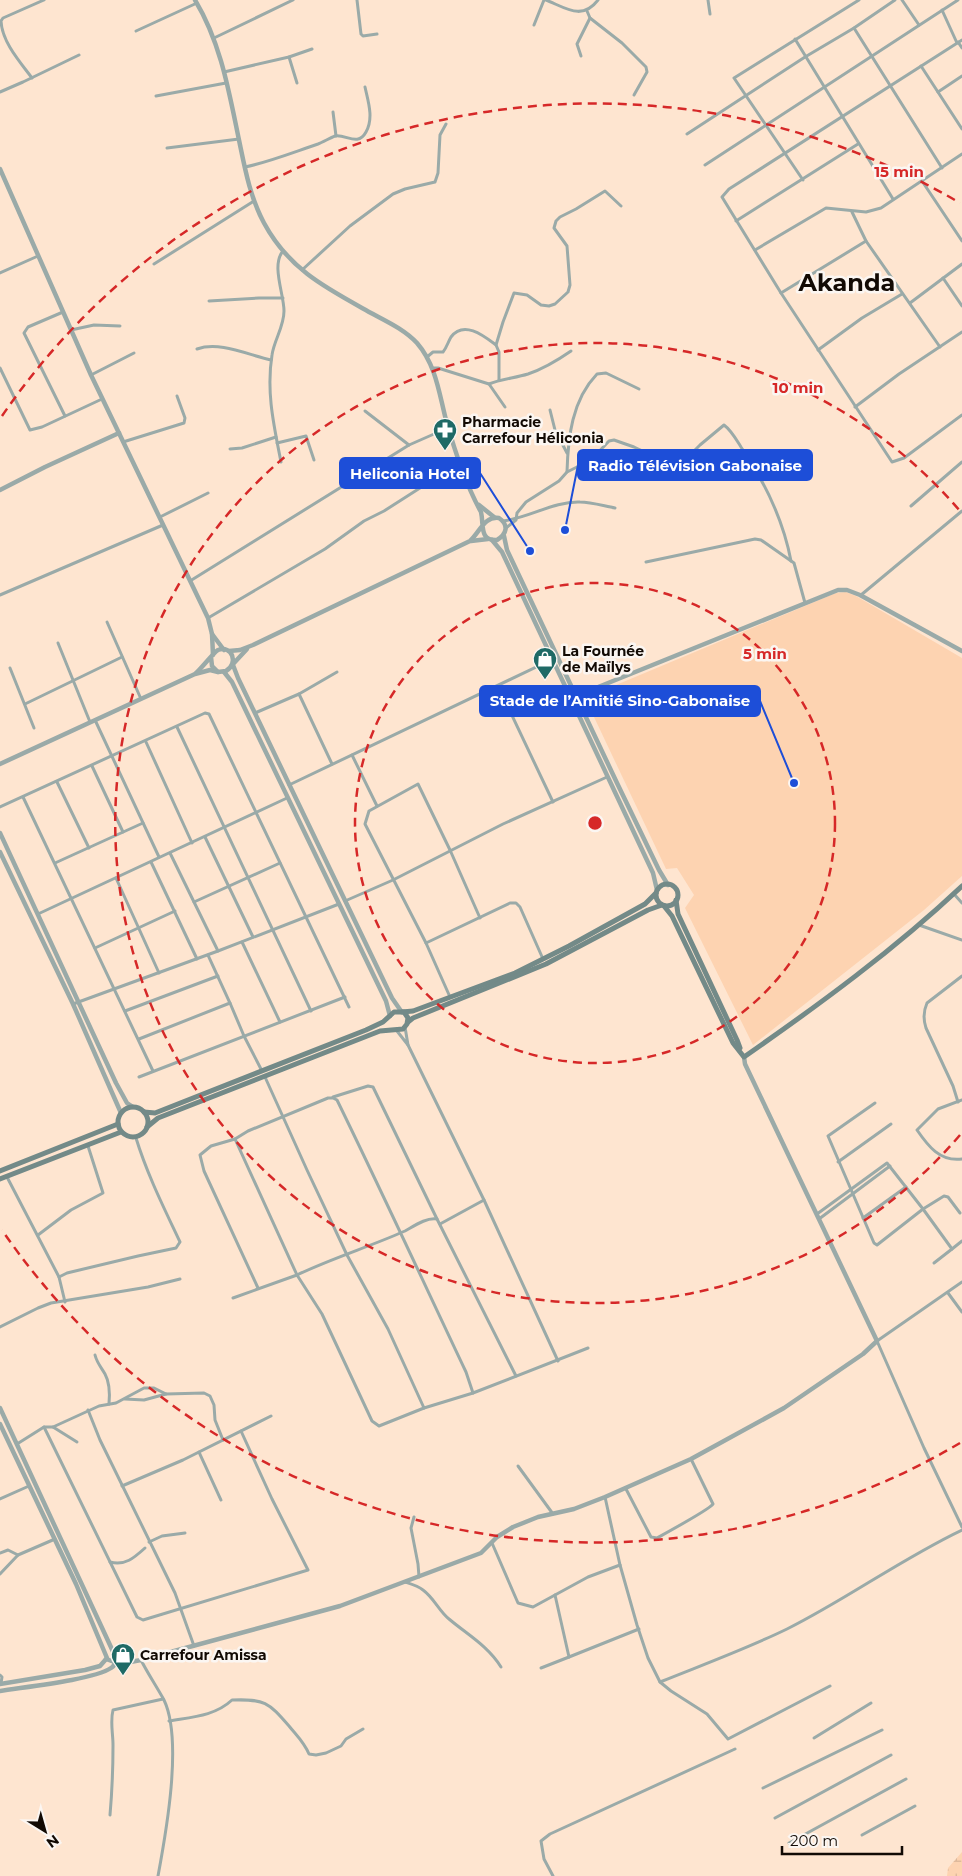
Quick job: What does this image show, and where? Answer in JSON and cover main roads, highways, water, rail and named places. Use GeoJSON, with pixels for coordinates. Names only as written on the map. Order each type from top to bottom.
{"type":"FeatureCollection","features":[{"type":"Feature","properties":{"kind":"main road"},"geometry":{"type":"LineString","coordinates":[[676,900],[671,905],[648,910],[546,964],[413,1018],[407,1025],[395,1030],[380,1031],[263,1073],[155,1113],[149,1114],[133,1107],[126,1109],[121,1113],[118,1124],[121,1132],[128,1137],[136,1138],[144,1133],[147,1127],[158,1118],[263,1073],[371,1028],[394,1012],[413,1011],[515,973],[544,960],[645,904],[662,886],[668,885],[676,890],[678,914],[738,1040],[740,1051]]}},
{"type":"Feature","properties":{"kind":"main road"},"geometry":{"type":"LineString","coordinates":[[656,892],[657,900],[672,916],[733,1043],[744,1057],[840,988],[920,925],[962,886]]}},
{"type":"Feature","properties":{"kind":"main road"},"geometry":{"type":"LineString","coordinates":[[402,1011],[406,1015],[407,1025]]}},
{"type":"Feature","properties":{"kind":"main road"},"geometry":{"type":"LineString","coordinates":[[389,1016],[390,1025],[395,1030]]}},
{"type":"Feature","properties":{"kind":"main road"},"geometry":{"type":"LineString","coordinates":[[144,1112],[147,1119],[147,1127]]}},
{"type":"Feature","properties":{"kind":"main road"},"geometry":{"type":"LineString","coordinates":[[0,1170],[118,1124]]}},
{"type":"Feature","properties":{"kind":"main road"},"geometry":{"type":"LineString","coordinates":[[4,1178],[121,1132]]}},
{"type":"Feature","properties":{"kind":"place","name":"Pharmacie Carrefour Héliconia"},"geometry":{"type":"Point","coordinates":[445,451]}},
{"type":"Feature","properties":{"kind":"place","name":"Radio Télévision Gabonaise"},"geometry":{"type":"Point","coordinates":[565,530]}},
{"type":"Feature","properties":{"kind":"place","name":"Heliconia Hotel"},"geometry":{"type":"Point","coordinates":[530,551]}},
{"type":"Feature","properties":{"kind":"place","name":"La Fournée de Maïlys"},"geometry":{"type":"Point","coordinates":[545,680]}},
{"type":"Feature","properties":{"kind":"place","name":"Stade de l’Amitié Sino-Gabonaise"},"geometry":{"type":"Point","coordinates":[794,783]}},
{"type":"Feature","properties":{"kind":"place","name":"Carrefour Amissa"},"geometry":{"type":"Point","coordinates":[123,1676]}},
{"type":"Feature","properties":{"kind":"district","name":"Akanda"},"geometry":{"type":"Point","coordinates":[847,283]}}]}
